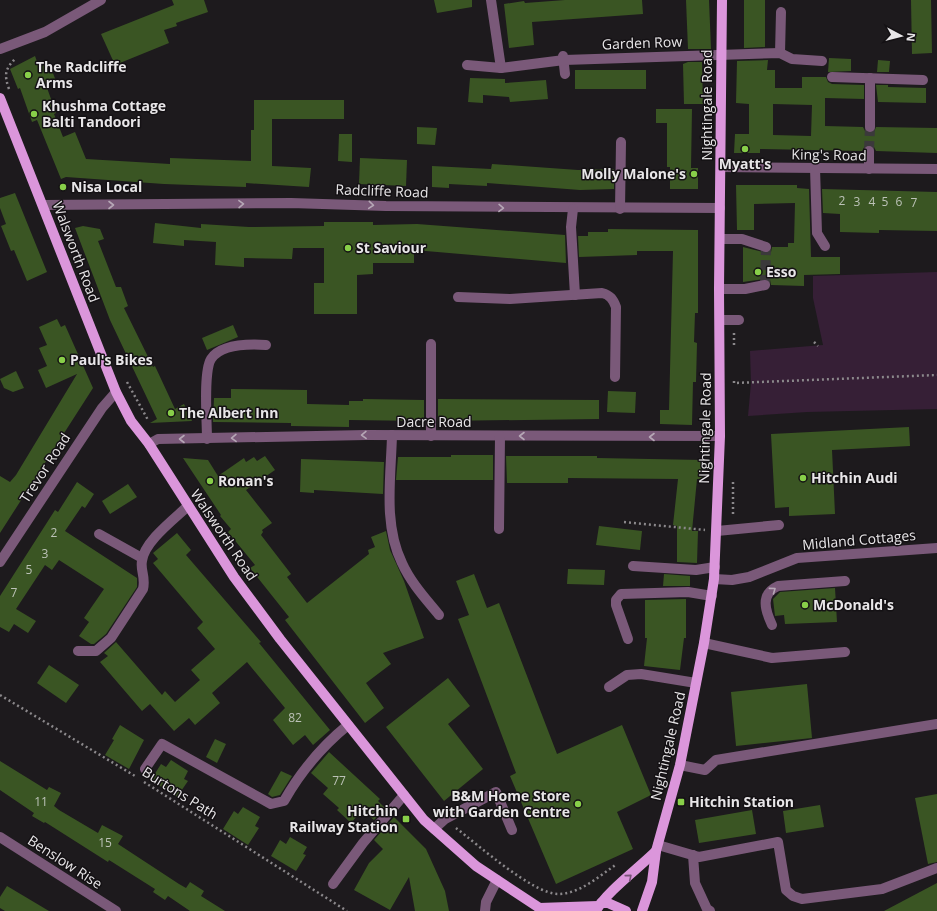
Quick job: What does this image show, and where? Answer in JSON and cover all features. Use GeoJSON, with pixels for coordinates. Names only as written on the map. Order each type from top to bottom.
{"type":"FeatureCollection","features":[{"type":"Feature","properties":{"kind":"main road","name":"Nightingale Road"},"geometry":{"type":"LineString","coordinates":[[642,911],[652,882],[657,848],[680,765],[704,643],[715,567],[720,436],[719,289],[722,0]]}},
{"type":"Feature","properties":{"kind":"main road","name":"Walsworth Road"},"geometry":{"type":"LineString","coordinates":[[0,98],[116,392],[131,421],[149,444],[234,577],[275,632],[424,820],[476,866],[542,909],[599,907],[608,903],[626,911]]}},
{"type":"Feature","properties":{"kind":"main road"},"geometry":{"type":"LineString","coordinates":[[599,907],[657,848]]}},
{"type":"Feature","properties":{"kind":"street"},"geometry":{"type":"LineString","coordinates":[[0,48],[45,32],[101,0]]}},
{"type":"Feature","properties":{"kind":"street"},"geometry":{"type":"LineString","coordinates":[[492,0],[501,68]]}},
{"type":"Feature","properties":{"kind":"street"},"geometry":{"type":"LineString","coordinates":[[781,12],[780,53],[792,59],[822,61]]}},
{"type":"Feature","properties":{"kind":"street","name":"Garden Row"},"geometry":{"type":"LineString","coordinates":[[467,66],[501,68],[563,58],[780,53]]}},
{"type":"Feature","properties":{"kind":"street"},"geometry":{"type":"LineString","coordinates":[[563,58],[565,74]]}},
{"type":"Feature","properties":{"kind":"street"},"geometry":{"type":"LineString","coordinates":[[832,77],[923,80]]}},
{"type":"Feature","properties":{"kind":"street"},"geometry":{"type":"LineString","coordinates":[[870,78],[870,127]]}},
{"type":"Feature","properties":{"kind":"street"},"geometry":{"type":"LineString","coordinates":[[620,209],[621,142]]}},
{"type":"Feature","properties":{"kind":"street"},"geometry":{"type":"LineString","coordinates":[[869,151],[869,169]]}},
{"type":"Feature","properties":{"kind":"street","name":"King's Road"},"geometry":{"type":"LineString","coordinates":[[720,167],[937,170]]}},
{"type":"Feature","properties":{"kind":"street"},"geometry":{"type":"LineString","coordinates":[[815,168],[817,233],[825,246]]}},
{"type":"Feature","properties":{"kind":"street","name":"Radcliffe Road"},"geometry":{"type":"LineString","coordinates":[[43,205],[291,203],[573,209],[720,208]]}},
{"type":"Feature","properties":{"kind":"street"},"geometry":{"type":"LineString","coordinates":[[573,209],[571,227],[575,295]]}},
{"type":"Feature","properties":{"kind":"street"},"geometry":{"type":"LineString","coordinates":[[720,239],[742,239],[766,247]]}},
{"type":"Feature","properties":{"kind":"street"},"geometry":{"type":"LineString","coordinates":[[719,289],[745,289],[765,285]]}},
{"type":"Feature","properties":{"kind":"street"},"geometry":{"type":"LineString","coordinates":[[458,297],[510,299],[602,293],[610,296],[616,307],[615,377]]}},
{"type":"Feature","properties":{"kind":"street"},"geometry":{"type":"LineString","coordinates":[[720,320],[739,320]]}},
{"type":"Feature","properties":{"kind":"street"},"geometry":{"type":"LineString","coordinates":[[207,439],[206,389],[208,368],[211,359],[217,353],[232,347],[245,344],[266,345]]}},
{"type":"Feature","properties":{"kind":"street"},"geometry":{"type":"LineString","coordinates":[[431,344],[432,436]]}},
{"type":"Feature","properties":{"kind":"street","name":"Trevor Road"},"geometry":{"type":"LineString","coordinates":[[0,562],[102,408],[116,392]]}},
{"type":"Feature","properties":{"kind":"street"},"geometry":{"type":"LineString","coordinates":[[392,436],[390,523],[401,562],[413,583],[439,615]]}},
{"type":"Feature","properties":{"kind":"street","name":"Dacre Road"},"geometry":{"type":"LineString","coordinates":[[149,444],[158,439],[392,436],[720,436]]}},
{"type":"Feature","properties":{"kind":"street"},"geometry":{"type":"LineString","coordinates":[[499,529],[500,436]]}},
{"type":"Feature","properties":{"kind":"street"},"geometry":{"type":"LineString","coordinates":[[78,651],[96,651],[111,638],[143,589],[145,581],[141,563],[144,552],[164,529],[188,506]]}},
{"type":"Feature","properties":{"kind":"street"},"geometry":{"type":"LineString","coordinates":[[717,531],[779,525]]}},
{"type":"Feature","properties":{"kind":"street"},"geometry":{"type":"LineString","coordinates":[[99,534],[142,558]]}},
{"type":"Feature","properties":{"kind":"street","name":"Midland Cottages"},"geometry":{"type":"LineString","coordinates":[[714,578],[732,580],[749,577],[797,558],[937,548]]}},
{"type":"Feature","properties":{"kind":"street"},"geometry":{"type":"LineString","coordinates":[[633,566],[696,570],[715,567]]}},
{"type":"Feature","properties":{"kind":"street"},"geometry":{"type":"LineString","coordinates":[[772,624],[765,607],[768,593],[772,589],[778,586],[845,581]]}},
{"type":"Feature","properties":{"kind":"street"},"geometry":{"type":"LineString","coordinates":[[628,639],[616,604],[616,600],[621,594],[688,592],[712,596]]}},
{"type":"Feature","properties":{"kind":"street"},"geometry":{"type":"LineString","coordinates":[[704,643],[772,658],[846,652]]}},
{"type":"Feature","properties":{"kind":"street"},"geometry":{"type":"LineString","coordinates":[[609,687],[627,675],[641,674],[696,683]]}},
{"type":"Feature","properties":{"kind":"street"},"geometry":{"type":"LineString","coordinates":[[680,765],[705,770],[716,760],[937,724]]}},
{"type":"Feature","properties":{"kind":"street"},"geometry":{"type":"LineString","coordinates":[[145,769],[162,744],[271,804],[284,801],[310,762],[329,741],[348,725]]}},
{"type":"Feature","properties":{"kind":"street"},"geometry":{"type":"LineString","coordinates":[[434,829],[445,819],[496,792],[512,830]]}},
{"type":"Feature","properties":{"kind":"street"},"geometry":{"type":"LineString","coordinates":[[333,884],[362,843],[404,795]]}},
{"type":"Feature","properties":{"kind":"street","name":"Benslow Rise"},"geometry":{"type":"LineString","coordinates":[[0,837],[116,911]]}},
{"type":"Feature","properties":{"kind":"street"},"geometry":{"type":"LineString","coordinates":[[657,848],[699,857],[778,842],[786,890],[793,896],[802,899],[882,889],[937,868]]}},
{"type":"Feature","properties":{"kind":"street"},"geometry":{"type":"LineString","coordinates":[[694,855],[695,883],[707,909],[710,911]]}},
{"type":"Feature","properties":{"kind":"street"},"geometry":{"type":"LineString","coordinates":[[485,911],[486,902],[497,880]]}},
{"type":"Feature","properties":{"kind":"path"},"geometry":{"type":"LineString","coordinates":[[10,91],[5,78],[6,68],[15,59]]}},
{"type":"Feature","properties":{"kind":"path"},"geometry":{"type":"LineString","coordinates":[[814,342],[818,346]]}},
{"type":"Feature","properties":{"kind":"path"},"geometry":{"type":"LineString","coordinates":[[734,378],[734,384],[937,375]]}},
{"type":"Feature","properties":{"kind":"path"},"geometry":{"type":"LineString","coordinates":[[732,477],[733,529]]}},
{"type":"Feature","properties":{"kind":"path"},"geometry":{"type":"LineString","coordinates":[[624,522],[717,531]]}},
{"type":"Feature","properties":{"kind":"path","name":"Burtons Path"},"geometry":{"type":"LineString","coordinates":[[0,695],[136,777]]}},
{"type":"Feature","properties":{"kind":"path","name":"Burtons Path"},"geometry":{"type":"LineString","coordinates":[[142,781],[347,911]]}},
{"type":"Feature","properties":{"kind":"path"},"geometry":{"type":"LineString","coordinates":[[541,890],[558,894],[580,889],[617,864]]}},
{"type":"Feature","properties":{"kind":"shaded area"},"geometry":{"type":"Polygon","coordinates":[[[937,272],[937,409],[807,412],[748,416],[751,383],[750,351],[823,345],[813,298],[813,276],[937,272]]]}},
{"type":"Feature","properties":{"kind":"building"},"geometry":{"type":"Polygon","coordinates":[[[172,0],[204,0],[208,12],[176,23],[177,26],[164,30],[169,43],[115,65],[101,34],[174,5],[172,0]]]}},
{"type":"Feature","properties":{"kind":"building"},"geometry":{"type":"Polygon","coordinates":[[[434,0],[472,0],[472,7],[437,13],[434,0]]]}},
{"type":"Feature","properties":{"kind":"building"},"geometry":{"type":"Polygon","coordinates":[[[565,0],[642,0],[643,14],[532,22],[534,45],[509,48],[504,4],[524,1],[525,3],[565,0]]]}},
{"type":"Feature","properties":{"kind":"building"},"geometry":{"type":"Polygon","coordinates":[[[686,0],[709,0],[711,49],[688,49],[686,0]]]}},
{"type":"Feature","properties":{"kind":"building"},"geometry":{"type":"Polygon","coordinates":[[[744,0],[765,0],[765,47],[744,48],[744,0]]]}},
{"type":"Feature","properties":{"kind":"building"},"geometry":{"type":"Polygon","coordinates":[[[911,0],[931,0],[932,53],[912,54],[911,0]]]}},
{"type":"Feature","properties":{"kind":"building"},"geometry":{"type":"Polygon","coordinates":[[[35,56],[39,67],[49,63],[56,81],[46,85],[56,113],[54,114],[63,137],[75,132],[86,159],[170,164],[170,158],[251,161],[251,130],[254,130],[254,100],[344,100],[344,119],[272,119],[272,166],[311,168],[309,187],[246,183],[246,187],[164,184],[66,177],[61,179],[37,120],[32,122],[20,88],[18,89],[10,69],[35,56]]]}},
{"type":"Feature","properties":{"kind":"building"},"geometry":{"type":"Polygon","coordinates":[[[829,58],[851,59],[851,71],[828,72],[829,58]]]}},
{"type":"Feature","properties":{"kind":"building"},"geometry":{"type":"Polygon","coordinates":[[[768,60],[767,70],[775,70],[775,88],[802,88],[802,77],[826,77],[828,82],[832,84],[864,85],[864,99],[825,98],[825,126],[863,127],[865,131],[870,133],[874,132],[876,127],[937,128],[937,153],[876,151],[874,147],[869,145],[865,146],[862,151],[760,149],[760,153],[734,153],[735,134],[749,134],[749,104],[736,103],[737,61],[768,60]],[[773,104],[773,135],[811,136],[812,105],[773,104]]]}},
{"type":"Feature","properties":{"kind":"building"},"geometry":{"type":"Polygon","coordinates":[[[878,60],[890,61],[889,72],[877,72],[878,60]]]}},
{"type":"Feature","properties":{"kind":"building"},"geometry":{"type":"Polygon","coordinates":[[[688,62],[702,62],[703,104],[684,104],[683,64],[688,62]]]}},
{"type":"Feature","properties":{"kind":"building"},"geometry":{"type":"Polygon","coordinates":[[[575,70],[646,70],[646,89],[575,89],[575,70]]]}},
{"type":"Feature","properties":{"kind":"building"},"geometry":{"type":"Polygon","coordinates":[[[470,78],[505,79],[505,83],[546,80],[548,99],[510,102],[509,97],[483,95],[483,103],[468,102],[470,78]]]}},
{"type":"Feature","properties":{"kind":"building"},"geometry":{"type":"Polygon","coordinates":[[[876,85],[888,85],[888,87],[926,88],[926,103],[878,102],[876,85]]]}},
{"type":"Feature","properties":{"kind":"building"},"geometry":{"type":"Polygon","coordinates":[[[656,109],[692,109],[691,168],[698,168],[698,189],[670,189],[670,167],[667,167],[667,123],[656,123],[656,109]]]}},
{"type":"Feature","properties":{"kind":"building"},"geometry":{"type":"Polygon","coordinates":[[[417,127],[437,128],[435,145],[417,144],[417,127]]]}},
{"type":"Feature","properties":{"kind":"building"},"geometry":{"type":"Polygon","coordinates":[[[339,134],[352,134],[352,162],[338,161],[339,134]]]}},
{"type":"Feature","properties":{"kind":"building"},"geometry":{"type":"Polygon","coordinates":[[[360,158],[407,160],[406,186],[359,184],[360,158]]]}},
{"type":"Feature","properties":{"kind":"building"},"geometry":{"type":"Polygon","coordinates":[[[492,164],[578,170],[614,169],[614,189],[580,190],[487,183],[487,186],[449,184],[449,188],[432,187],[432,166],[491,169],[492,164]]]}},
{"type":"Feature","properties":{"kind":"building"},"geometry":{"type":"Polygon","coordinates":[[[736,185],[797,185],[797,188],[809,189],[811,257],[840,257],[840,274],[804,275],[804,286],[771,285],[770,280],[764,279],[743,282],[743,247],[767,253],[771,252],[772,247],[788,247],[788,243],[794,243],[795,203],[754,204],[754,230],[737,230],[736,185]]]}},
{"type":"Feature","properties":{"kind":"building"},"geometry":{"type":"Polygon","coordinates":[[[822,189],[937,192],[937,231],[879,230],[879,233],[840,232],[840,214],[823,213],[822,189]]]}},
{"type":"Feature","properties":{"kind":"building"},"geometry":{"type":"Polygon","coordinates":[[[15,193],[47,272],[27,281],[14,250],[11,251],[1,226],[6,224],[0,208],[0,198],[15,193]]]}},
{"type":"Feature","properties":{"kind":"building"},"geometry":{"type":"Polygon","coordinates":[[[324,222],[373,222],[373,225],[417,224],[565,235],[566,263],[414,250],[414,263],[373,263],[373,274],[357,275],[357,314],[314,314],[314,283],[324,283],[324,248],[293,248],[292,259],[244,258],[244,267],[215,265],[216,242],[184,240],[184,246],[153,243],[155,223],[201,228],[201,224],[249,227],[324,226],[324,222]]]}},
{"type":"Feature","properties":{"kind":"building"},"geometry":{"type":"Polygon","coordinates":[[[83,226],[100,229],[104,239],[98,241],[116,287],[121,287],[128,306],[124,308],[153,367],[155,366],[175,409],[184,404],[192,421],[150,423],[157,419],[110,320],[75,228],[83,226]]]}},
{"type":"Feature","properties":{"kind":"building"},"geometry":{"type":"Polygon","coordinates":[[[608,229],[698,230],[698,313],[695,313],[694,342],[697,343],[696,382],[693,382],[692,425],[660,424],[660,410],[669,410],[673,251],[637,251],[637,255],[579,257],[578,236],[588,236],[588,232],[608,232],[608,229]]]}},
{"type":"Feature","properties":{"kind":"building"},"geometry":{"type":"Polygon","coordinates":[[[57,319],[61,327],[65,325],[93,388],[0,533],[0,476],[10,482],[16,475],[77,374],[46,388],[38,370],[47,366],[39,348],[47,345],[39,327],[57,319]]]}},
{"type":"Feature","properties":{"kind":"building"},"geometry":{"type":"Polygon","coordinates":[[[233,325],[238,337],[207,350],[202,338],[233,325]]]}},
{"type":"Feature","properties":{"kind":"building"},"geometry":{"type":"Polygon","coordinates":[[[16,371],[24,388],[13,392],[4,388],[0,379],[16,371]]]}},
{"type":"Feature","properties":{"kind":"building"},"geometry":{"type":"Polygon","coordinates":[[[231,389],[307,390],[307,404],[349,405],[349,401],[363,401],[363,399],[424,400],[424,421],[349,420],[349,427],[291,426],[291,423],[213,422],[214,398],[231,398],[231,389]]]}},
{"type":"Feature","properties":{"kind":"building"},"geometry":{"type":"Polygon","coordinates":[[[608,391],[636,392],[635,413],[607,412],[608,391]]]}},
{"type":"Feature","properties":{"kind":"building"},"geometry":{"type":"Polygon","coordinates":[[[438,399],[599,400],[599,419],[438,421],[438,399]]]}},
{"type":"Feature","properties":{"kind":"building","name":"Hitchin Audi"},"geometry":{"type":"Polygon","coordinates":[[[909,427],[910,446],[832,450],[835,514],[789,516],[789,507],[775,508],[771,434],[909,427]]]}},
{"type":"Feature","properties":{"kind":"building"},"geometry":{"type":"Polygon","coordinates":[[[451,455],[493,455],[493,480],[396,480],[398,457],[451,457],[451,455]]]}},
{"type":"Feature","properties":{"kind":"building"},"geometry":{"type":"Polygon","coordinates":[[[265,456],[275,470],[246,490],[272,523],[262,530],[263,532],[261,535],[291,574],[287,577],[307,603],[369,554],[368,550],[375,547],[371,537],[386,531],[390,550],[404,581],[424,638],[383,653],[391,664],[366,683],[384,708],[365,723],[285,620],[289,617],[250,568],[255,565],[228,532],[231,529],[220,516],[221,515],[183,458],[208,460],[218,476],[244,458],[246,462],[254,457],[257,461],[265,456]]]}},
{"type":"Feature","properties":{"kind":"building"},"geometry":{"type":"Polygon","coordinates":[[[506,456],[597,456],[597,458],[703,460],[703,479],[697,479],[692,531],[698,531],[697,563],[677,562],[677,526],[673,525],[678,479],[568,478],[568,483],[507,483],[506,456]]]}},
{"type":"Feature","properties":{"kind":"building"},"geometry":{"type":"Polygon","coordinates":[[[301,459],[384,462],[383,494],[314,490],[314,493],[300,492],[301,459]]]}},
{"type":"Feature","properties":{"kind":"building"},"geometry":{"type":"Polygon","coordinates":[[[77,482],[94,494],[85,508],[82,506],[65,531],[137,578],[137,587],[106,634],[94,644],[91,644],[79,636],[89,622],[84,618],[104,589],[59,560],[52,570],[45,565],[16,609],[36,621],[28,633],[14,624],[9,632],[0,627],[0,596],[55,510],[58,512],[77,482]]]}},
{"type":"Feature","properties":{"kind":"building"},"geometry":{"type":"Polygon","coordinates":[[[128,484],[137,497],[110,514],[102,501],[128,484]]]}},
{"type":"Feature","properties":{"kind":"building"},"geometry":{"type":"Polygon","coordinates":[[[599,526],[642,531],[640,550],[596,545],[599,526]]]}},
{"type":"Feature","properties":{"kind":"building"},"geometry":{"type":"Polygon","coordinates":[[[177,533],[191,550],[186,555],[261,642],[259,643],[330,730],[313,745],[305,735],[293,745],[273,720],[285,708],[247,662],[212,693],[220,703],[195,725],[189,718],[174,731],[150,704],[142,711],[100,662],[108,656],[104,653],[116,642],[162,695],[165,691],[175,702],[200,680],[191,670],[215,649],[197,628],[203,622],[153,563],[158,559],[153,553],[177,533]]]}},
{"type":"Feature","properties":{"kind":"building"},"geometry":{"type":"Polygon","coordinates":[[[568,569],[605,570],[604,585],[567,584],[568,569]]]}},
{"type":"Feature","properties":{"kind":"building","name":"B&M Home Store with Garden Centre"},"geometry":{"type":"Polygon","coordinates":[[[474,574],[487,608],[499,603],[557,754],[622,725],[651,795],[617,812],[633,849],[556,884],[510,776],[516,773],[458,619],[469,615],[456,581],[474,574]]]}},
{"type":"Feature","properties":{"kind":"building"},"geometry":{"type":"Polygon","coordinates":[[[664,574],[690,576],[690,586],[663,586],[664,574]]]}},
{"type":"Feature","properties":{"kind":"building","name":"McDonald's"},"geometry":{"type":"Polygon","coordinates":[[[835,588],[837,622],[785,624],[784,615],[775,616],[773,599],[780,592],[835,588]]]}},
{"type":"Feature","properties":{"kind":"building"},"geometry":{"type":"Polygon","coordinates":[[[686,599],[686,638],[684,638],[680,670],[644,666],[647,638],[645,638],[645,600],[686,599]]]}},
{"type":"Feature","properties":{"kind":"building"},"geometry":{"type":"Polygon","coordinates":[[[49,665],[79,685],[66,703],[37,683],[49,665]]]}},
{"type":"Feature","properties":{"kind":"building"},"geometry":{"type":"Polygon","coordinates":[[[448,678],[470,706],[448,724],[483,769],[444,801],[386,727],[448,678]]]}},
{"type":"Feature","properties":{"kind":"building"},"geometry":{"type":"Polygon","coordinates":[[[807,684],[812,738],[736,746],[731,692],[807,684]]]}},
{"type":"Feature","properties":{"kind":"building"},"geometry":{"type":"Polygon","coordinates":[[[120,725],[144,740],[129,769],[105,755],[114,740],[112,739],[120,725]]]}},
{"type":"Feature","properties":{"kind":"building"},"geometry":{"type":"Polygon","coordinates":[[[215,739],[226,744],[217,763],[206,757],[215,739]]]}},
{"type":"Feature","properties":{"kind":"building"},"geometry":{"type":"Polygon","coordinates":[[[329,752],[380,799],[378,801],[385,808],[374,820],[362,810],[351,823],[337,810],[339,808],[323,794],[328,788],[311,773],[329,752]]]}},
{"type":"Feature","properties":{"kind":"building"},"geometry":{"type":"Polygon","coordinates":[[[171,760],[188,771],[184,779],[188,781],[177,797],[151,780],[161,764],[166,767],[171,760]]]}},
{"type":"Feature","properties":{"kind":"building"},"geometry":{"type":"Polygon","coordinates":[[[0,761],[47,790],[49,787],[61,793],[54,806],[59,810],[98,833],[102,825],[123,836],[118,844],[186,888],[190,882],[204,891],[201,896],[225,911],[190,911],[168,896],[165,900],[153,892],[155,889],[109,860],[108,862],[45,822],[44,823],[32,816],[34,813],[0,790],[0,761]]]}},
{"type":"Feature","properties":{"kind":"building"},"geometry":{"type":"Polygon","coordinates":[[[281,771],[292,776],[280,795],[272,797],[268,794],[281,771]]]}},
{"type":"Feature","properties":{"kind":"building"},"geometry":{"type":"Polygon","coordinates":[[[937,794],[937,862],[928,864],[915,798],[937,794]]]}},
{"type":"Feature","properties":{"kind":"building"},"geometry":{"type":"Polygon","coordinates":[[[820,805],[824,827],[786,833],[783,811],[820,805]]]}},
{"type":"Feature","properties":{"kind":"building"},"geometry":{"type":"Polygon","coordinates":[[[243,807],[260,817],[255,826],[259,828],[248,845],[223,829],[234,811],[238,814],[243,807]]]}},
{"type":"Feature","properties":{"kind":"building"},"geometry":{"type":"Polygon","coordinates":[[[752,810],[756,834],[699,843],[695,820],[752,810]]]}},
{"type":"Feature","properties":{"kind":"building"},"geometry":{"type":"Polygon","coordinates":[[[394,817],[426,849],[445,891],[449,911],[415,911],[409,877],[390,910],[354,890],[369,863],[383,849],[374,840],[394,817]]]}},
{"type":"Feature","properties":{"kind":"building"},"geometry":{"type":"Polygon","coordinates":[[[290,837],[307,847],[303,854],[306,855],[296,871],[271,856],[280,840],[286,844],[290,837]]]}},
{"type":"Feature","properties":{"kind":"building"},"geometry":{"type":"Polygon","coordinates":[[[937,883],[937,911],[884,911],[937,883]]]}},
{"type":"Feature","properties":{"kind":"building"},"geometry":{"type":"Polygon","coordinates":[[[7,886],[49,911],[5,911],[0,908],[0,897],[7,886]]]}},
{"type":"Feature","properties":{"kind":"tunnel"},"geometry":{"type":"LineString","coordinates":[[869,151],[870,127]]}},
{"type":"Feature","properties":{"kind":"tunnel"},"geometry":{"type":"LineString","coordinates":[[765,285],[766,247]]}},
{"type":"Feature","properties":{"kind":"place","name":"The Radcliffe Arms"},"geometry":{"type":"Point","coordinates":[28,75]}},
{"type":"Feature","properties":{"kind":"place","name":"Khushma Cottage Balti Tandoori"},"geometry":{"type":"Point","coordinates":[34,114]}},
{"type":"Feature","properties":{"kind":"place","name":"Myatt's"},"geometry":{"type":"Point","coordinates":[745,149]}},
{"type":"Feature","properties":{"kind":"place","name":"Molly Malone's"},"geometry":{"type":"Point","coordinates":[694,174]}},
{"type":"Feature","properties":{"kind":"place","name":"Nisa Local"},"geometry":{"type":"Point","coordinates":[63,187]}},
{"type":"Feature","properties":{"kind":"place","name":"St Saviour"},"geometry":{"type":"Point","coordinates":[348,248]}},
{"type":"Feature","properties":{"kind":"place","name":"Esso"},"geometry":{"type":"Point","coordinates":[758,272]}},
{"type":"Feature","properties":{"kind":"place","name":"Paul's Bikes"},"geometry":{"type":"Point","coordinates":[62,360]}},
{"type":"Feature","properties":{"kind":"place","name":"The Albert Inn"},"geometry":{"type":"Point","coordinates":[171,413]}},
{"type":"Feature","properties":{"kind":"place","name":"Hitchin Audi"},"geometry":{"type":"Point","coordinates":[803,478]}},
{"type":"Feature","properties":{"kind":"place","name":"Ronan's"},"geometry":{"type":"Point","coordinates":[210,481]}},
{"type":"Feature","properties":{"kind":"place","name":"McDonald's"},"geometry":{"type":"Point","coordinates":[805,605]}},
{"type":"Feature","properties":{"kind":"place","name":"Hitchin Station"},"geometry":{"type":"Point","coordinates":[681,802]}},
{"type":"Feature","properties":{"kind":"place","name":"B&M Home Store with Garden Centre"},"geometry":{"type":"Point","coordinates":[578,804]}},
{"type":"Feature","properties":{"kind":"place","name":"Hitchin Railway Station"},"geometry":{"type":"Point","coordinates":[406,819]}}]}
